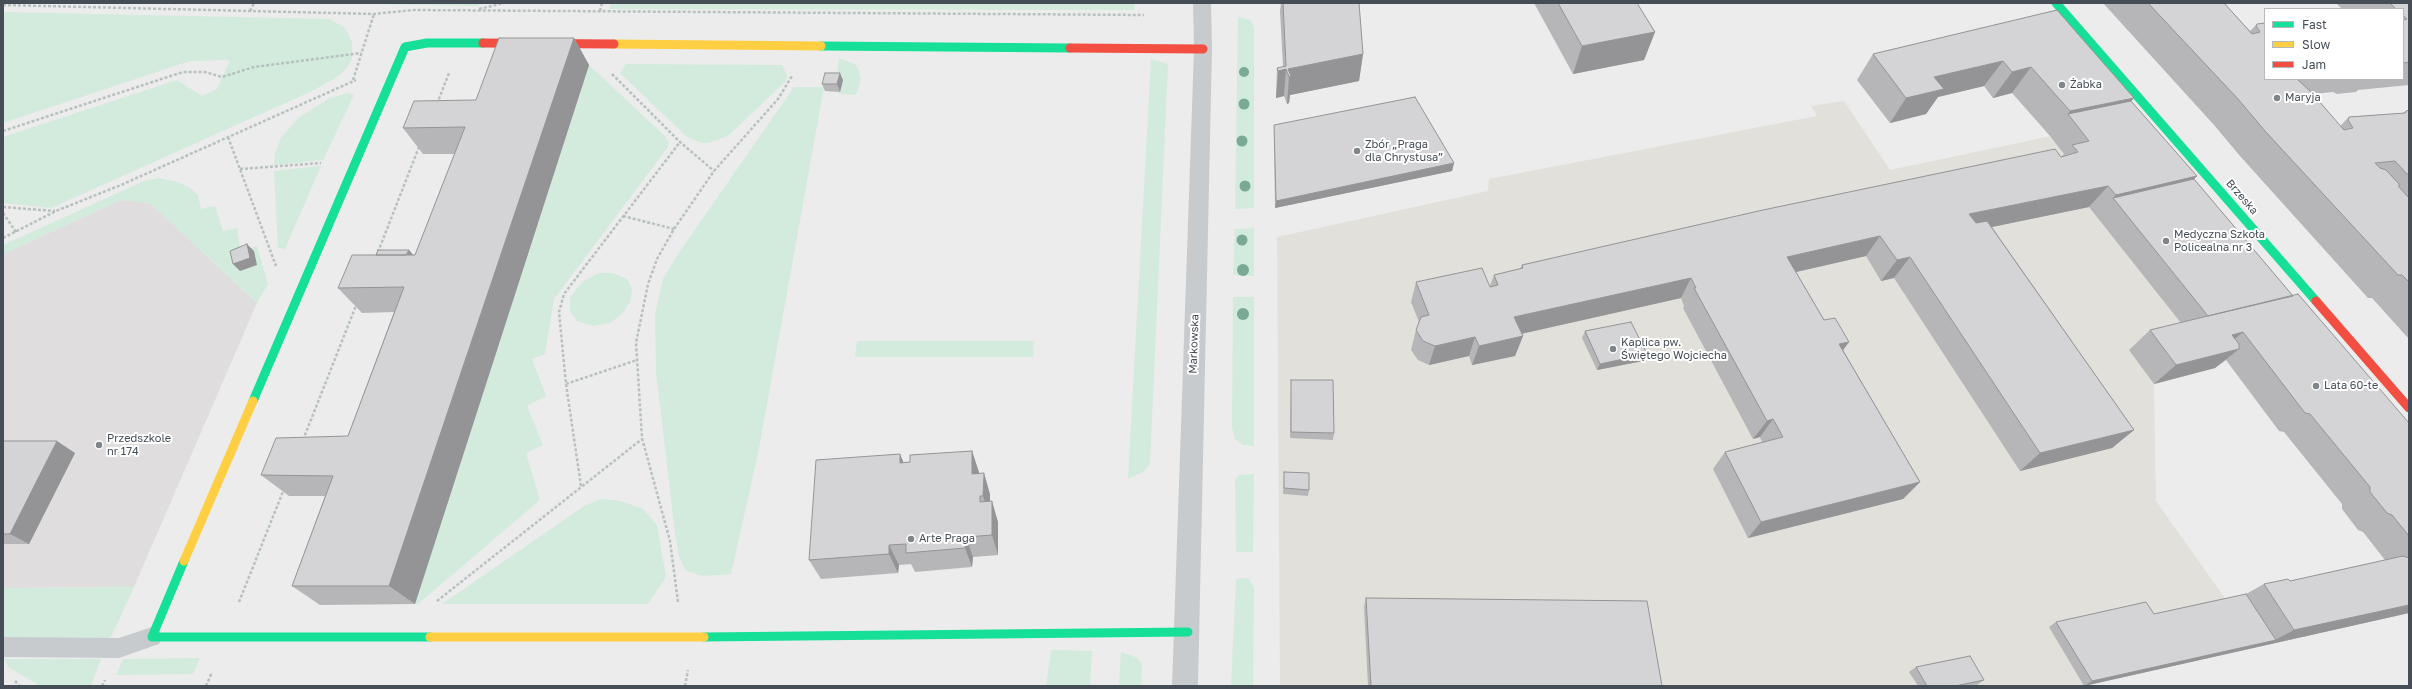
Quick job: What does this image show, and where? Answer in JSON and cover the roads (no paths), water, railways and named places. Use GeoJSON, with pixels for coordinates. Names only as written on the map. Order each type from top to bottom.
{"type":"FeatureCollection","features":[{"type":"Feature","properties":{"kind":"street","name":"Markowska"},"geometry":{"type":"LineString","coordinates":[[1185,686],[1188,632],[1189,495],[1203,49],[1202,3]]}},
{"type":"Feature","properties":{"kind":"street","name":"Brzeska"},"geometry":{"type":"LineString","coordinates":[[2056,3],[2409,408]]}},
{"type":"Feature","properties":{"kind":"street"},"geometry":{"type":"LineString","coordinates":[[1188,632],[683,637],[152,636],[405,47],[427,43],[1203,49]]}},
{"type":"Feature","properties":{"kind":"lane"},"geometry":{"type":"LineString","coordinates":[[3,647],[119,648],[152,636]]}},
{"type":"Feature","properties":{"kind":"place","name":"Żabka"},"geometry":{"type":"Point","coordinates":[2062,85]}},
{"type":"Feature","properties":{"kind":"place","name":"Maryja"},"geometry":{"type":"Point","coordinates":[2277,98]}},
{"type":"Feature","properties":{"kind":"place","name":"Zbór „Praga dla Chrystusa”"},"geometry":{"type":"Point","coordinates":[1357,151]}},
{"type":"Feature","properties":{"kind":"place","name":"Medyczna Szkoła Policealna nr 3"},"geometry":{"type":"Point","coordinates":[2166,241]}},
{"type":"Feature","properties":{"kind":"place","name":"Kaplica pw. Świętego Wojciecha"},"geometry":{"type":"Point","coordinates":[1613,349]}},
{"type":"Feature","properties":{"kind":"place","name":"Lata 60-te"},"geometry":{"type":"Point","coordinates":[2316,386]}},
{"type":"Feature","properties":{"kind":"place","name":"Przedszkole nr 174"},"geometry":{"type":"Point","coordinates":[99,445]}},
{"type":"Feature","properties":{"kind":"place","name":"Arte Praga"},"geometry":{"type":"Point","coordinates":[911,539]}}]}
